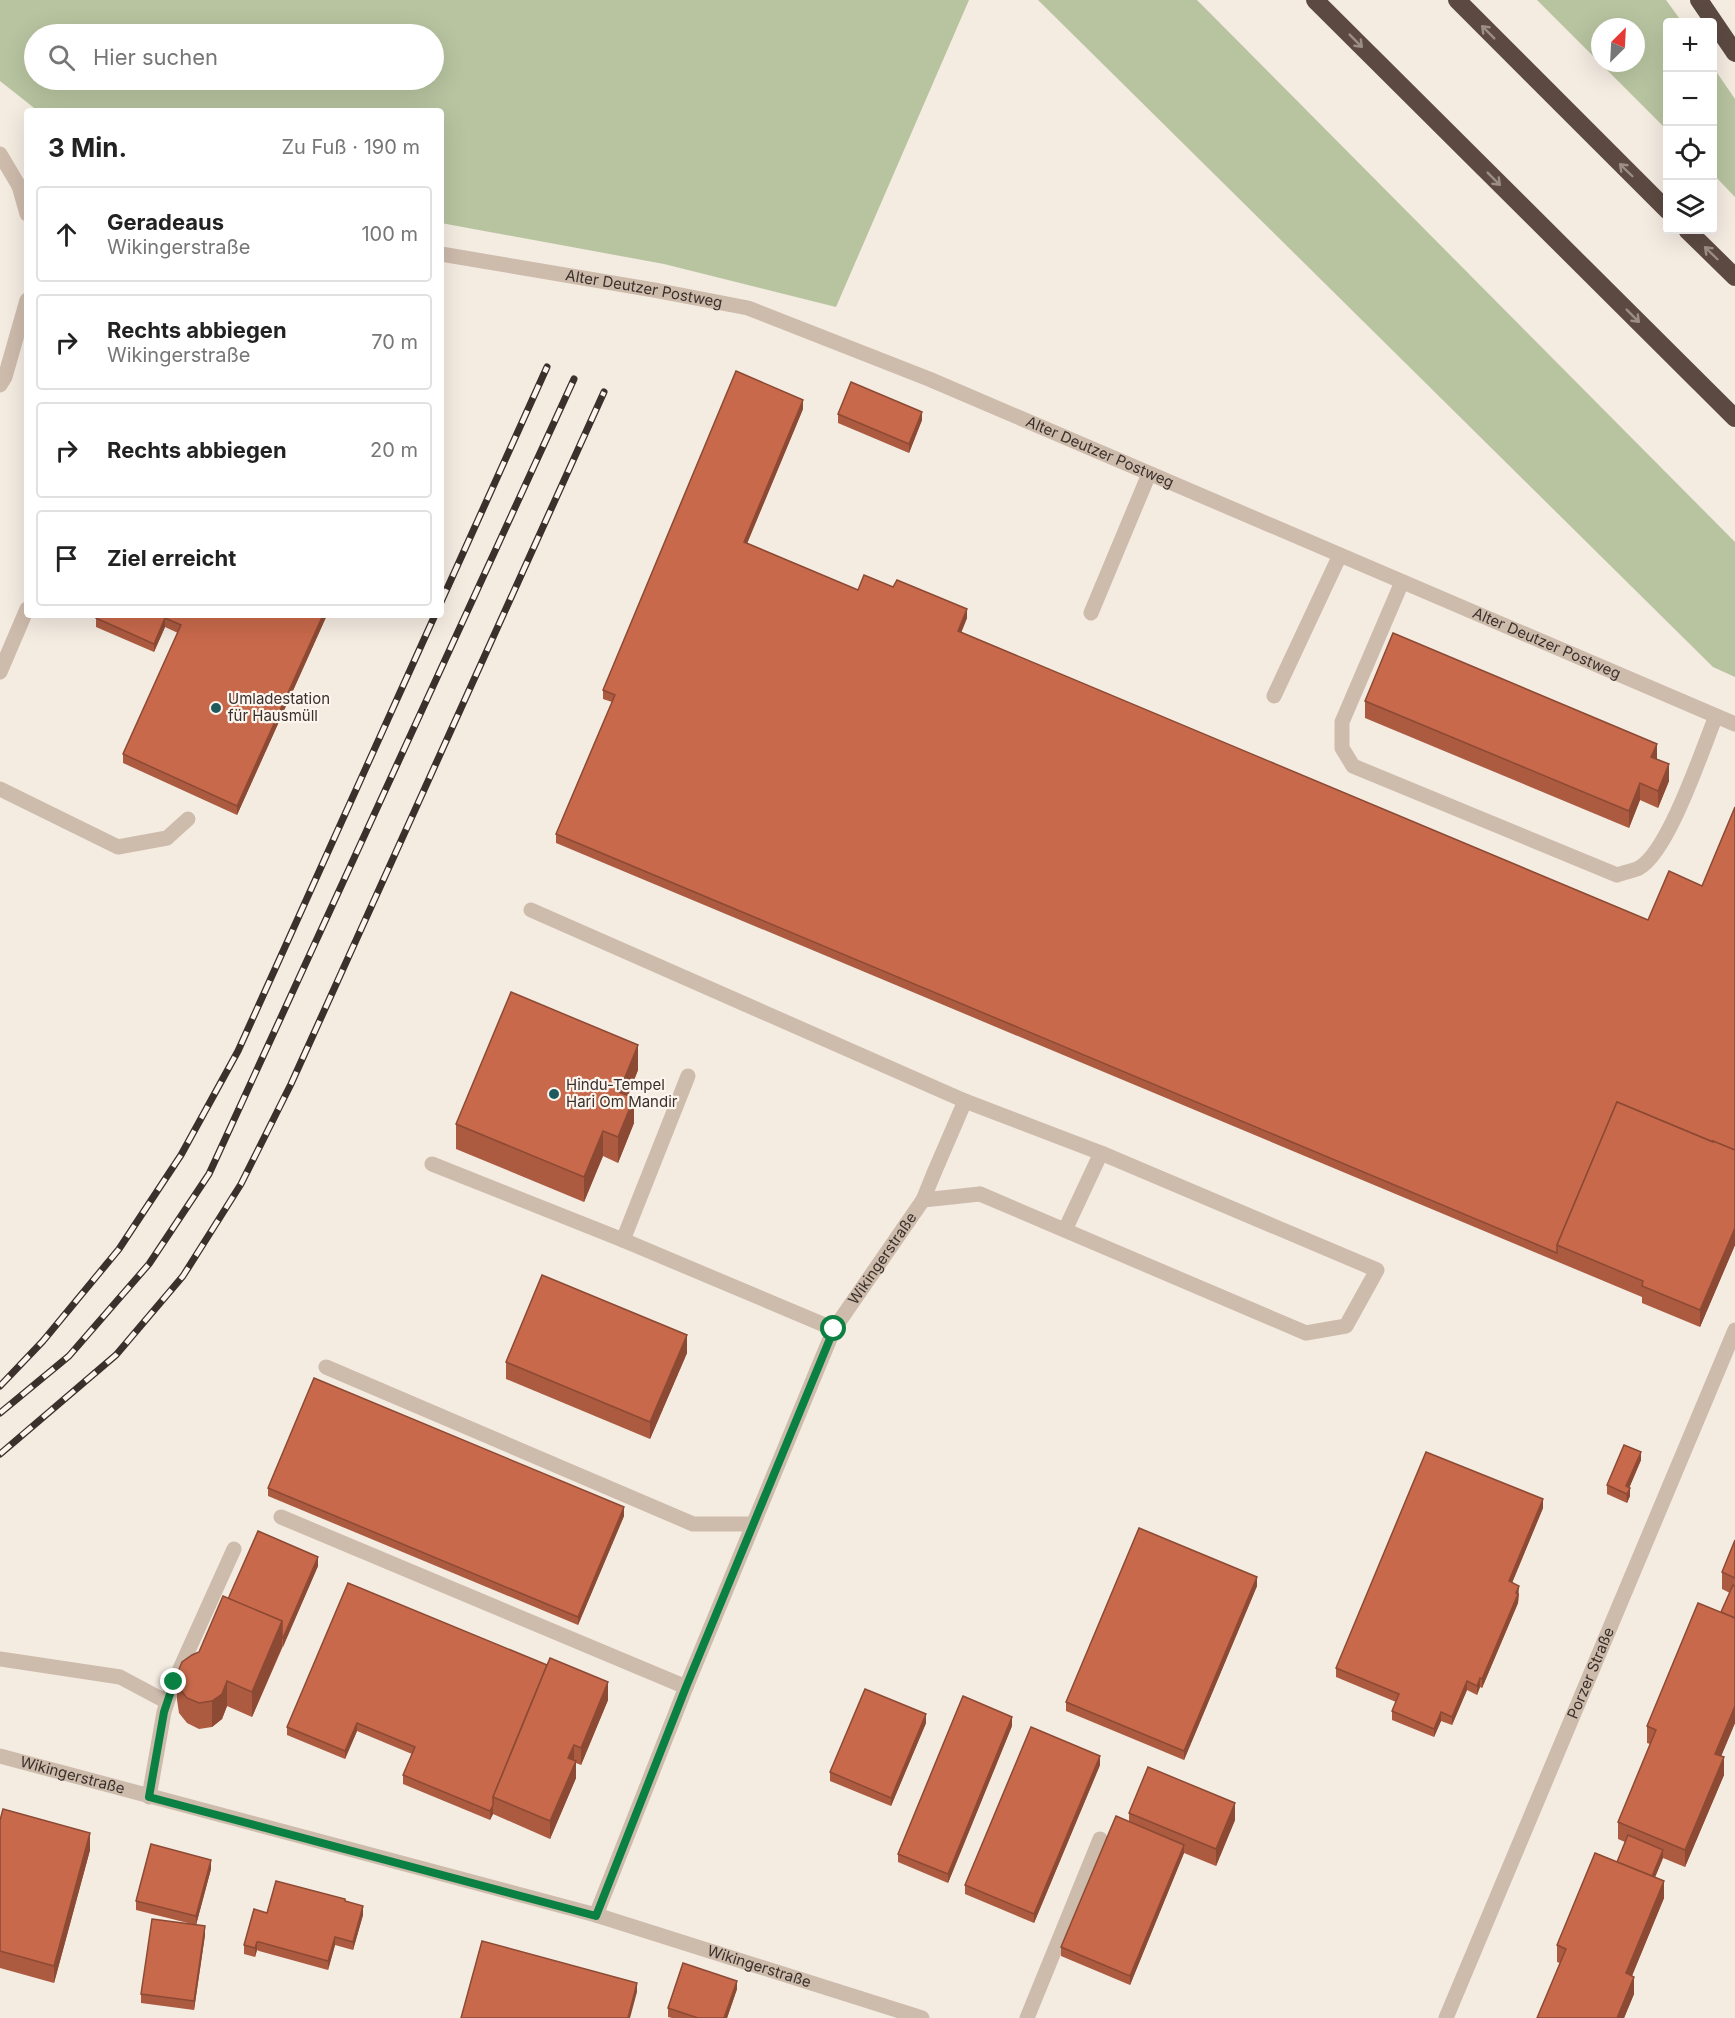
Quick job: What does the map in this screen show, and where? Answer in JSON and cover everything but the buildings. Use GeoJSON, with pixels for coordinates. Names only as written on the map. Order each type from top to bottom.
{"type":"FeatureCollection","features":[{"type":"Feature","properties":{"kind":"highway"},"geometry":{"type":"LineString","coordinates":[[1315,0],[1735,418]]}},
{"type":"Feature","properties":{"kind":"highway"},"geometry":{"type":"LineString","coordinates":[[1457,0],[1663,206]]}},
{"type":"Feature","properties":{"kind":"highway"},"geometry":{"type":"LineString","coordinates":[[1699,0],[1735,53]]}},
{"type":"Feature","properties":{"kind":"highway"},"geometry":{"type":"LineString","coordinates":[[1691,234],[1735,277]]}},
{"type":"Feature","properties":{"kind":"street"},"geometry":{"type":"LineString","coordinates":[[0,154],[23,187]]}},
{"type":"Feature","properties":{"kind":"street","name":"Alter Deutzer Postweg"},"geometry":{"type":"LineString","coordinates":[[444,255],[748,308],[929,380],[1735,724]]}},
{"type":"Feature","properties":{"kind":"street"},"geometry":{"type":"LineString","coordinates":[[0,385],[5,377],[24,310]]}},
{"type":"Feature","properties":{"kind":"street"},"geometry":{"type":"LineString","coordinates":[[1091,613],[1149,474]]}},
{"type":"Feature","properties":{"kind":"street"},"geometry":{"type":"LineString","coordinates":[[1274,696],[1340,555]]}},
{"type":"Feature","properties":{"kind":"street"},"geometry":{"type":"LineString","coordinates":[[1402,582],[1342,722],[1342,748],[1353,766],[1617,875],[1640,867],[1660,846],[1670,828],[1716,716]]}},
{"type":"Feature","properties":{"kind":"street"},"geometry":{"type":"LineString","coordinates":[[0,672],[24,616]]}},
{"type":"Feature","properties":{"kind":"street"},"geometry":{"type":"LineString","coordinates":[[0,789],[118,847],[167,838],[188,819]]}},
{"type":"Feature","properties":{"kind":"street"},"geometry":{"type":"LineString","coordinates":[[531,910],[965,1101],[1101,1153],[1377,1270],[1346,1326],[1306,1333],[1065,1230],[1101,1153]]}},
{"type":"Feature","properties":{"kind":"street"},"geometry":{"type":"LineString","coordinates":[[623,1240],[688,1076]]}},
{"type":"Feature","properties":{"kind":"street","name":"Wikingerstraße"},"geometry":{"type":"LineString","coordinates":[[596,1916],[686,1687],[834,1329],[923,1200],[965,1101]]}},
{"type":"Feature","properties":{"kind":"street"},"geometry":{"type":"LineString","coordinates":[[432,1164],[623,1240],[834,1329]]}},
{"type":"Feature","properties":{"kind":"street","name":"Wikingerstraße"},"geometry":{"type":"LineString","coordinates":[[923,1200],[980,1194],[1065,1230]]}},
{"type":"Feature","properties":{"kind":"street","name":"Porzer Straße"},"geometry":{"type":"LineString","coordinates":[[1446,2018],[1735,1330]]}},
{"type":"Feature","properties":{"kind":"street"},"geometry":{"type":"LineString","coordinates":[[326,1367],[693,1524],[753,1524]]}},
{"type":"Feature","properties":{"kind":"street"},"geometry":{"type":"LineString","coordinates":[[281,1517],[686,1687]]}},
{"type":"Feature","properties":{"kind":"street"},"geometry":{"type":"LineString","coordinates":[[149,1797],[167,1702],[234,1549]]}},
{"type":"Feature","properties":{"kind":"street"},"geometry":{"type":"LineString","coordinates":[[0,1659],[120,1677],[167,1702]]}},
{"type":"Feature","properties":{"kind":"street","name":"Wikingerstraße"},"geometry":{"type":"LineString","coordinates":[[0,1756],[596,1916],[922,2018]]}},
{"type":"Feature","properties":{"kind":"street"},"geometry":{"type":"LineString","coordinates":[[1027,2018],[1100,1839]]}},
{"type":"Feature","properties":{"kind":"green space"},"geometry":{"type":"Polygon","coordinates":[[[0,0],[969,0],[836,307],[664,264],[444,224],[444,108],[34,108],[0,81],[0,0]]]}},
{"type":"Feature","properties":{"kind":"green space"},"geometry":{"type":"Polygon","coordinates":[[[1038,0],[1197,0],[1735,542],[1735,677],[1713,667],[1038,0]]]}},
{"type":"Feature","properties":{"kind":"green space"},"geometry":{"type":"Polygon","coordinates":[[[1537,0],[1666,0],[1679,18],[1663,18],[1663,126],[1609,72],[1645,72],[1645,18],[1591,18],[1591,54],[1537,0]]]}},
{"type":"Feature","properties":{"kind":"green space"},"geometry":{"type":"Polygon","coordinates":[[[1717,73],[1735,99],[1735,197],[1717,178],[1717,73]]]}},
{"type":"Feature","properties":{"kind":"railway"},"geometry":{"type":"LineString","coordinates":[[444,595],[547,367]]}},
{"type":"Feature","properties":{"kind":"railway"},"geometry":{"type":"LineString","coordinates":[[0,1413],[69,1356],[149,1264],[209,1174],[574,379]]}},
{"type":"Feature","properties":{"kind":"railway"},"geometry":{"type":"LineString","coordinates":[[0,1454],[116,1355],[183,1276],[241,1184],[291,1084],[604,392]]}},
{"type":"Feature","properties":{"kind":"railway"},"geometry":{"type":"LineString","coordinates":[[0,1386],[43,1341],[119,1249],[181,1155],[238,1051],[434,618]]}},
{"type":"Feature","properties":{"kind":"place","name":"Umladestation für Hausmüll"},"geometry":{"type":"Point","coordinates":[216,708]}},
{"type":"Feature","properties":{"kind":"place","name":"Hindu-Tempel Hari Om Mandir"},"geometry":{"type":"Point","coordinates":[554,1094]}},
{"type":"Feature","properties":{"kind":"route"},"geometry":{"type":"LineString","coordinates":[[174,1682],[164,1712],[149,1797],[596,1916],[686,1687],[834,1329]]}}]}
